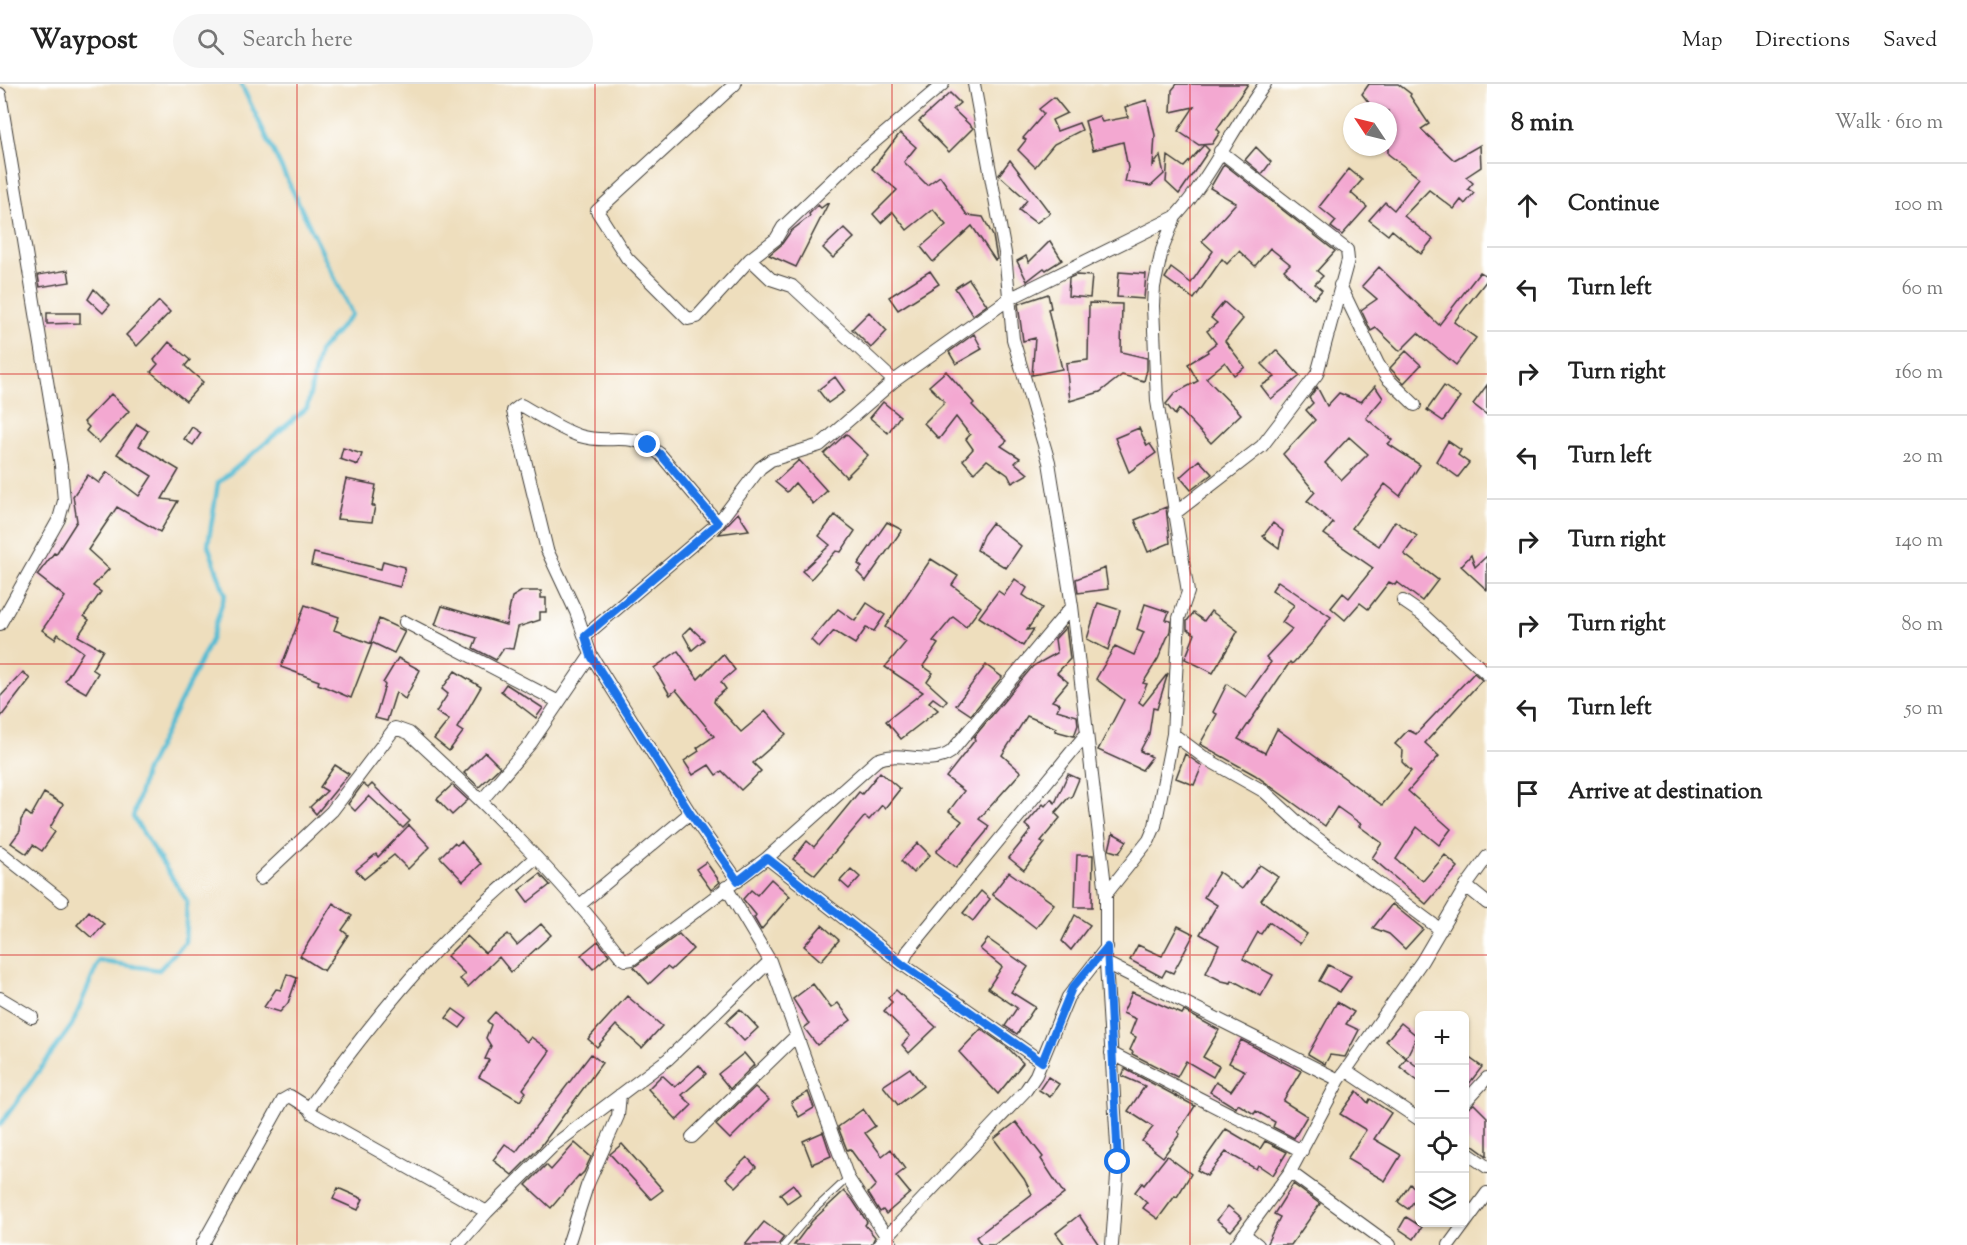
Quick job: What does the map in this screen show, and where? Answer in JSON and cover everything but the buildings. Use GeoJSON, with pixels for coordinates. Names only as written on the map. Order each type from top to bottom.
{"type":"FeatureCollection","features":[{"type":"Feature","properties":{"kind":"street"},"geometry":{"type":"LineString","coordinates":[[735,84],[597,211],[627,258],[688,319],[697,318],[750,259],[776,238],[783,227],[852,161],[943,84]]}},
{"type":"Feature","properties":{"kind":"street"},"geometry":{"type":"LineString","coordinates":[[974,84],[1005,254],[1012,339],[1049,462],[1072,606],[1106,894],[1106,963],[1118,1162],[1112,1245]]}},
{"type":"Feature","properties":{"kind":"street"},"geometry":{"type":"LineString","coordinates":[[585,636],[718,523],[760,468],[771,460],[820,446],[894,381],[1009,299],[1175,217],[1194,197],[1220,151],[1265,84]]}},
{"type":"Feature","properties":{"kind":"street"},"geometry":{"type":"LineString","coordinates":[[0,94],[61,466],[64,501],[59,519],[0,624]]}},
{"type":"Feature","properties":{"kind":"street"},"geometry":{"type":"LineString","coordinates":[[1174,514],[1262,446],[1317,374],[1348,260],[1347,250],[1220,151]]}},
{"type":"Feature","properties":{"kind":"street"},"geometry":{"type":"LineString","coordinates":[[1106,894],[1149,840],[1155,826],[1173,734],[1179,618],[1188,592],[1157,401],[1153,306],[1154,287],[1162,250],[1175,217]]}},
{"type":"Feature","properties":{"kind":"street"},"geometry":{"type":"LineString","coordinates":[[750,259],[771,279],[792,286],[894,381]]}},
{"type":"Feature","properties":{"kind":"street"},"geometry":{"type":"LineString","coordinates":[[1340,285],[1378,364],[1387,378],[1415,405]]}},
{"type":"Feature","properties":{"kind":"street"},"geometry":{"type":"LineString","coordinates":[[718,523],[660,454],[648,445],[632,438],[590,438],[577,435],[521,405],[516,406],[513,411],[547,550],[585,636],[591,656],[732,884],[770,961],[795,1037],[848,1178],[886,1242],[1026,1090],[1042,1062],[1072,988],[1107,947]]}},
{"type":"Feature","properties":{"kind":"street"},"geometry":{"type":"LineString","coordinates":[[1403,601],[1422,614],[1487,674]]}},
{"type":"Feature","properties":{"kind":"street"},"geometry":{"type":"LineString","coordinates":[[260,879],[332,811],[395,728],[409,733],[482,800],[581,904],[621,957],[626,960],[767,858],[877,760],[886,756],[935,759],[951,752],[1072,606]]}},
{"type":"Feature","properties":{"kind":"street"},"geometry":{"type":"LineString","coordinates":[[405,622],[560,702]]}},
{"type":"Feature","properties":{"kind":"street"},"geometry":{"type":"LineString","coordinates":[[482,800],[531,744],[591,656]]}},
{"type":"Feature","properties":{"kind":"street"},"geometry":{"type":"LineString","coordinates":[[902,964],[908,951],[1087,733]]}},
{"type":"Feature","properties":{"kind":"street"},"geometry":{"type":"LineString","coordinates":[[1173,734],[1205,758],[1265,792],[1305,828],[1441,930]]}},
{"type":"Feature","properties":{"kind":"street"},"geometry":{"type":"LineString","coordinates":[[581,904],[690,813]]}},
{"type":"Feature","properties":{"kind":"street"},"geometry":{"type":"LineString","coordinates":[[0,852],[62,901]]}},
{"type":"Feature","properties":{"kind":"street"},"geometry":{"type":"LineString","coordinates":[[309,1108],[359,1040],[426,962],[467,919],[536,857]]}},
{"type":"Feature","properties":{"kind":"street"},"geometry":{"type":"LineString","coordinates":[[1236,1245],[1290,1172],[1343,1075],[1441,930],[1466,886],[1487,857]]}},
{"type":"Feature","properties":{"kind":"street"},"geometry":{"type":"LineString","coordinates":[[767,858],[902,964],[1042,1062]]}},
{"type":"Feature","properties":{"kind":"street"},"geometry":{"type":"LineString","coordinates":[[1466,886],[1487,903]]}},
{"type":"Feature","properties":{"kind":"street"},"geometry":{"type":"LineString","coordinates":[[458,1245],[486,1212],[554,1145],[675,1053],[770,961]]}},
{"type":"Feature","properties":{"kind":"street"},"geometry":{"type":"LineString","coordinates":[[1106,963],[1343,1075],[1417,1119]]}},
{"type":"Feature","properties":{"kind":"street"},"geometry":{"type":"LineString","coordinates":[[0,998],[32,1017]]}},
{"type":"Feature","properties":{"kind":"street"},"geometry":{"type":"LineString","coordinates":[[692,1137],[795,1037]]}},
{"type":"Feature","properties":{"kind":"street"},"geometry":{"type":"LineString","coordinates":[[1111,1053],[1302,1151]]}},
{"type":"Feature","properties":{"kind":"street"},"geometry":{"type":"LineString","coordinates":[[1469,1098],[1487,1078]]}},
{"type":"Feature","properties":{"kind":"street"},"geometry":{"type":"LineString","coordinates":[[568,1245],[587,1186],[618,1116],[620,1095]]}},
{"type":"Feature","properties":{"kind":"street"},"geometry":{"type":"LineString","coordinates":[[202,1245],[283,1100],[290,1096],[309,1108],[313,1114],[486,1212]]}},
{"type":"Feature","properties":{"kind":"street"},"geometry":{"type":"LineString","coordinates":[[1469,1154],[1487,1167]]}},
{"type":"Feature","properties":{"kind":"street"},"geometry":{"type":"LineString","coordinates":[[1290,1172],[1390,1245]]}},
{"type":"Feature","properties":{"kind":"street"},"geometry":{"type":"LineString","coordinates":[[1449,1245],[1487,1193]]}},
{"type":"Feature","properties":{"kind":"street"},"geometry":{"type":"LineString","coordinates":[[1245,1234],[1258,1245]]}},
{"type":"Feature","properties":{"kind":"lane"},"geometry":{"type":"LineString","coordinates":[[784,1245],[816,1208],[848,1178]]}},
{"type":"Feature","properties":{"kind":"waterway"},"geometry":{"type":"LineString","coordinates":[[0,1125],[72,1025],[99,961],[159,970],[185,942],[187,901],[133,817],[145,773],[211,640],[225,594],[208,545],[218,483],[307,408],[319,352],[352,314],[241,84]]}},
{"type":"Feature","properties":{"kind":"route"},"geometry":{"type":"LineString","coordinates":[[648,445],[660,454],[718,523],[585,636],[591,656],[690,813],[738,881],[767,858],[902,964],[1042,1062],[1072,988],[1107,947],[1106,963],[1118,1162]]}}]}
